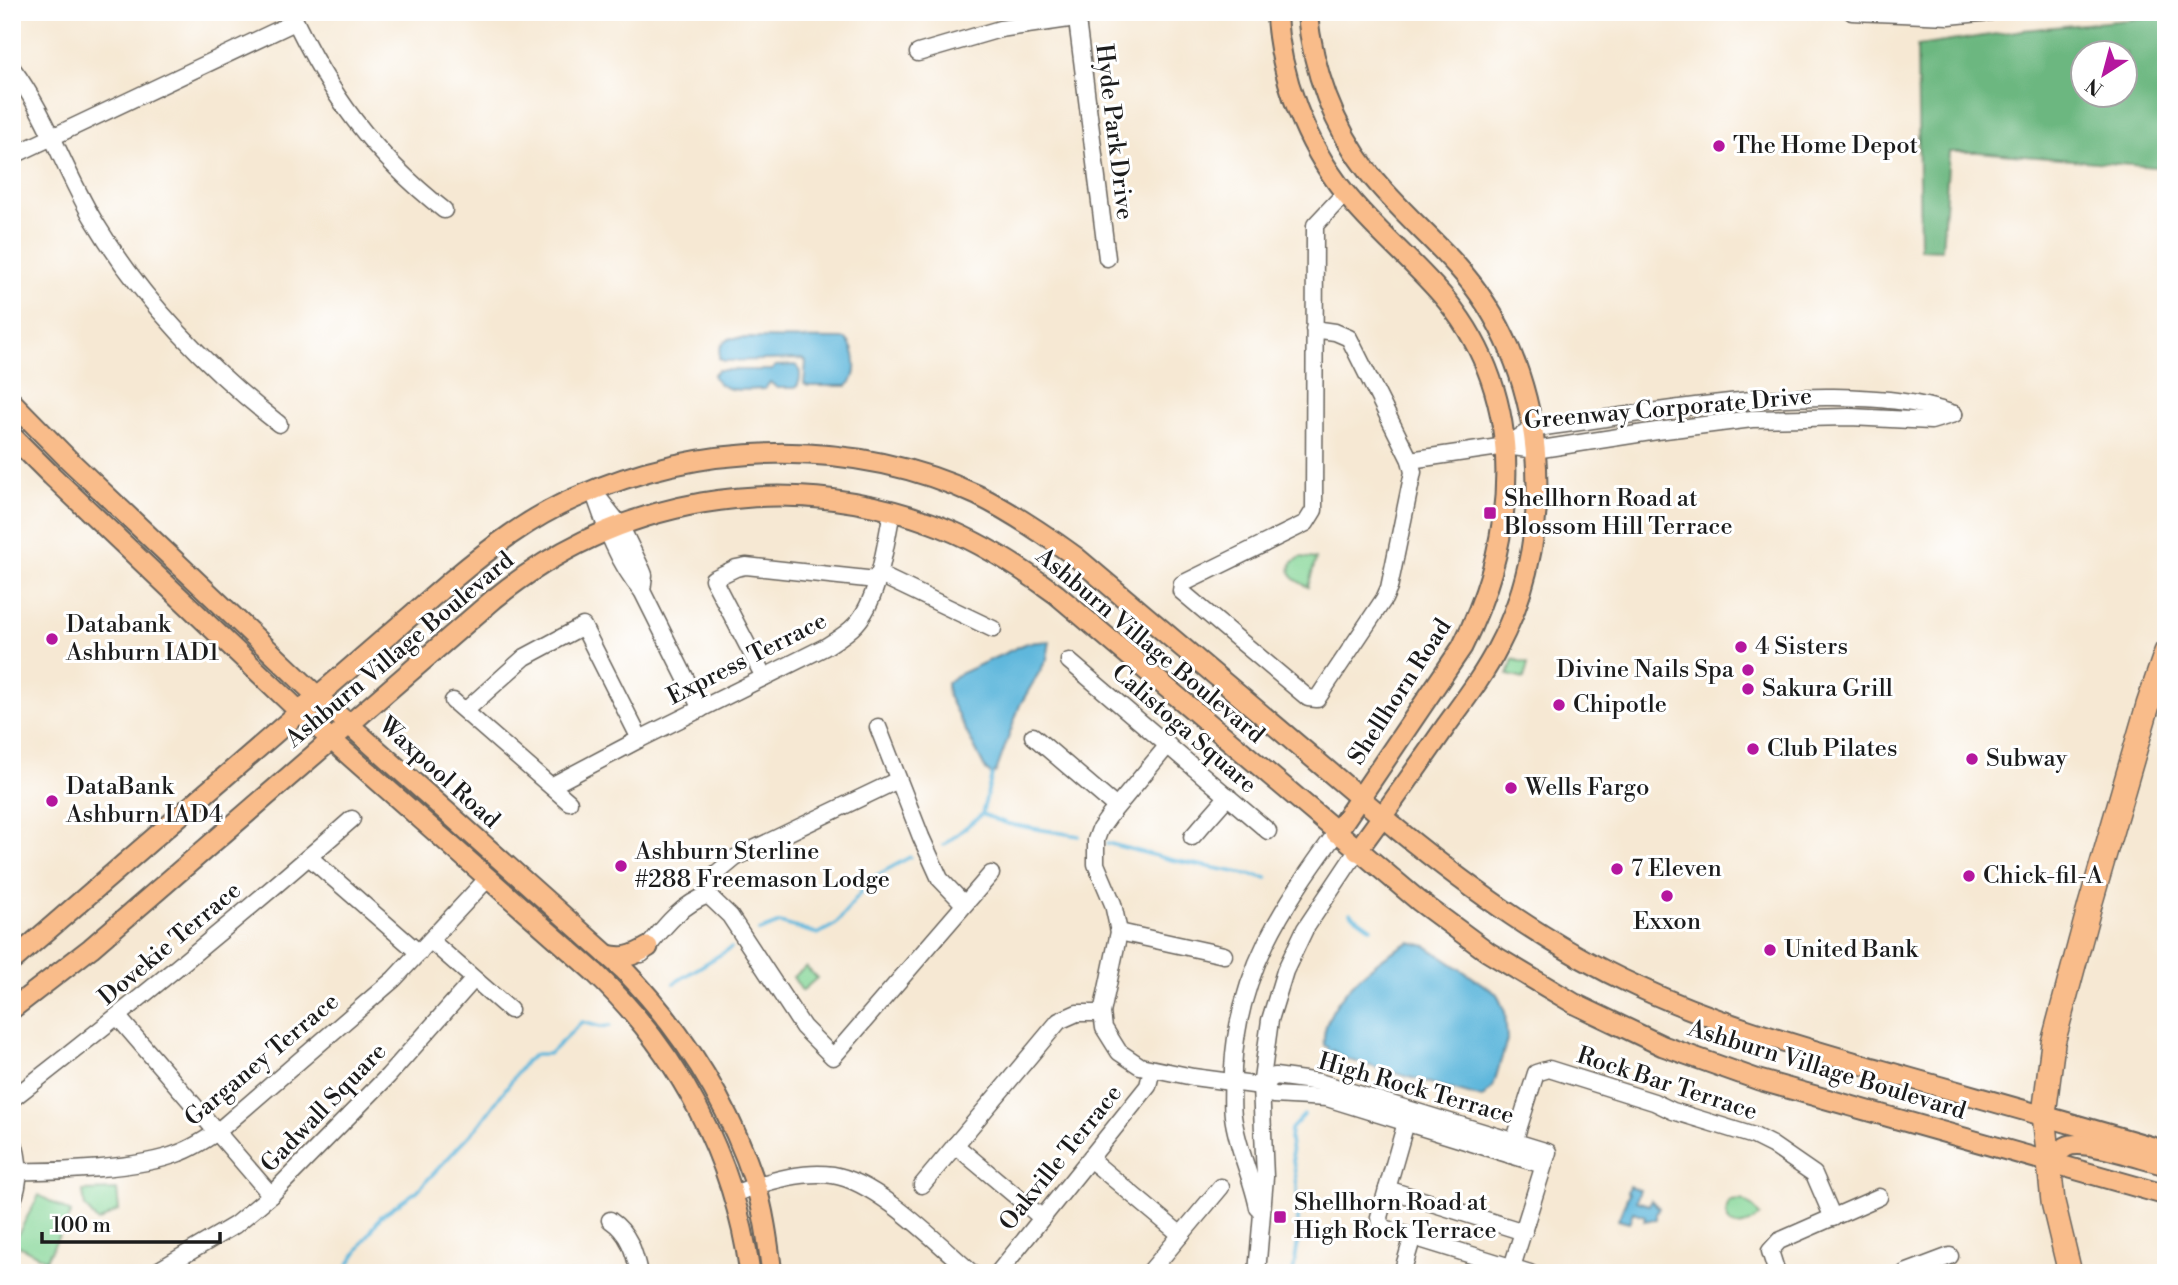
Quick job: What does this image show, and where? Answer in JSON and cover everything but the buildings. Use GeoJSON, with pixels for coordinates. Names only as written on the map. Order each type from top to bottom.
{"type":"FeatureCollection","features":[{"type":"Feature","properties":{"kind":"highway"},"geometry":{"type":"LineString","coordinates":[[2070,1273],[2053,1202],[2043,1114],[2053,1043],[2148,705],[2166,652]]}},
{"type":"Feature","properties":{"kind":"main road","name":"Shellhorn Road"},"geometry":{"type":"LineString","coordinates":[[1276,12],[1282,53],[1296,106],[1311,140],[1345,193],[1431,283],[1464,325],[1487,372],[1506,446],[1506,503],[1500,537],[1474,624],[1462,647],[1336,833]]}},
{"type":"Feature","properties":{"kind":"main road","name":"Shellhorn Road"},"geometry":{"type":"LineString","coordinates":[[1307,12],[1315,61],[1343,132],[1371,176],[1458,268],[1487,307],[1509,349],[1528,403],[1535,450],[1537,507],[1534,532],[1524,579],[1511,620],[1479,679],[1357,851]]}},
{"type":"Feature","properties":{"kind":"main road","name":"Waxpool Road"},"geometry":{"type":"LineString","coordinates":[[12,401],[78,469],[317,696],[624,970],[671,1023],[701,1066],[733,1128],[756,1186],[772,1273]]}},
{"type":"Feature","properties":{"kind":"main road","name":"Waxpool Road"},"geometry":{"type":"LineString","coordinates":[[12,436],[299,711],[579,958],[641,1023],[676,1070],[707,1125],[734,1194],[750,1273]]}},
{"type":"Feature","properties":{"kind":"main road","name":"Ashburn Village Boulevard"},"geometry":{"type":"LineString","coordinates":[[12,961],[446,584],[500,541],[533,520],[593,490],[653,469],[700,460],[763,453],[831,456],[871,461],[909,471],[976,495],[1043,533],[1076,557],[1448,870],[1500,909],[1584,960],[1634,986],[1747,1030],[2166,1151]]}},
{"type":"Feature","properties":{"kind":"main road","name":"Ashburn Village Boulevard"},"geometry":{"type":"LineString","coordinates":[[12,1009],[90,948],[512,584],[563,551],[613,528],[658,512],[744,496],[810,497],[875,506],[932,523],[978,544],[1044,585],[1419,901],[1488,952],[1574,1004],[1640,1035],[1759,1080],[2166,1195]]}},
{"type":"Feature","properties":{"kind":"main road"},"geometry":{"type":"LineString","coordinates":[[607,955],[629,957],[648,947]]}},
{"type":"Feature","properties":{"kind":"main road"},"geometry":{"type":"LineString","coordinates":[[579,958],[608,970],[624,970]]}},
{"type":"Feature","properties":{"kind":"main road"},"geometry":{"type":"LineString","coordinates":[[2049,1162],[2070,1145],[2087,1145],[2166,1165]]}},
{"type":"Feature","properties":{"kind":"street"},"geometry":{"type":"LineString","coordinates":[[1852,12],[1949,16],[1991,12]]}},
{"type":"Feature","properties":{"kind":"street"},"geometry":{"type":"LineString","coordinates":[[918,53],[1000,29],[1076,15]]}},
{"type":"Feature","properties":{"kind":"street","name":"Hyde Park Drive"},"geometry":{"type":"LineString","coordinates":[[1076,15],[1107,258]]}},
{"type":"Feature","properties":{"kind":"street"},"geometry":{"type":"LineString","coordinates":[[12,156],[293,17],[324,78],[357,126],[398,171],[444,210]]}},
{"type":"Feature","properties":{"kind":"street"},"geometry":{"type":"LineString","coordinates":[[12,68],[31,97],[93,219],[146,295],[208,364],[279,424]]}},
{"type":"Feature","properties":{"kind":"street"},"geometry":{"type":"LineString","coordinates":[[1314,328],[1349,338],[1410,460],[1413,472],[1389,588],[1317,699],[1308,698],[1181,591],[1182,584],[1306,523],[1314,510],[1316,442],[1314,328],[1315,225],[1345,193]]}},
{"type":"Feature","properties":{"kind":"street","name":"Greenway Corporate Drive"},"geometry":{"type":"LineString","coordinates":[[1506,446],[1535,450],[1752,419],[1850,417],[1931,421],[1954,414],[1904,401],[1811,397],[1731,402],[1532,429]]}},
{"type":"Feature","properties":{"kind":"street"},"geometry":{"type":"LineString","coordinates":[[1410,460],[1506,446],[1532,429]]}},
{"type":"Feature","properties":{"kind":"street"},"geometry":{"type":"LineString","coordinates":[[593,490],[613,528],[631,577],[642,591],[701,709]]}},
{"type":"Feature","properties":{"kind":"street","name":"Express Terrace"},"geometry":{"type":"LineString","coordinates":[[551,786],[825,647],[848,632],[864,612],[877,578],[892,512]]}},
{"type":"Feature","properties":{"kind":"street"},"geometry":{"type":"LineString","coordinates":[[764,677],[713,579],[746,566],[877,578],[993,629]]}},
{"type":"Feature","properties":{"kind":"street"},"geometry":{"type":"LineString","coordinates":[[569,802],[459,706],[525,657],[583,626],[640,739]]}},
{"type":"Feature","properties":{"kind":"street","name":"Calistoga Square"},"geometry":{"type":"LineString","coordinates":[[1069,661],[1268,831]]}},
{"type":"Feature","properties":{"kind":"street"},"geometry":{"type":"LineString","coordinates":[[878,727],[940,879],[964,904]]}},
{"type":"Feature","properties":{"kind":"street"},"geometry":{"type":"LineString","coordinates":[[1033,736],[1116,807]]}},
{"type":"Feature","properties":{"kind":"street"},"geometry":{"type":"LineString","coordinates":[[922,1185],[1059,1021],[1077,1013],[1102,1013],[1119,932],[1113,904],[1096,864],[1095,852],[1100,829],[1168,745]]}},
{"type":"Feature","properties":{"kind":"street"},"geometry":{"type":"LineString","coordinates":[[708,895],[711,878],[735,858],[898,780]]}},
{"type":"Feature","properties":{"kind":"street"},"geometry":{"type":"LineString","coordinates":[[1192,838],[1228,796]]}},
{"type":"Feature","properties":{"kind":"street","name":"Dovekie Terrace"},"geometry":{"type":"LineString","coordinates":[[12,1099],[118,1017],[352,819]]}},
{"type":"Feature","properties":{"kind":"street","name":"Shellhorn Road"},"geometry":{"type":"LineString","coordinates":[[1260,1221],[1255,1192],[1234,1124],[1233,1082],[1239,1012],[1260,953],[1276,921],[1336,833]]}},
{"type":"Feature","properties":{"kind":"street","name":"Shellhorn Road"},"geometry":{"type":"LineString","coordinates":[[1257,1273],[1265,1177],[1261,1086],[1269,1020],[1285,971],[1305,929],[1357,851]]}},
{"type":"Feature","properties":{"kind":"street"},"geometry":{"type":"LineString","coordinates":[[309,857],[419,953]]}},
{"type":"Feature","properties":{"kind":"street"},"geometry":{"type":"LineString","coordinates":[[708,895],[730,916],[803,1027],[833,1057],[991,874]]}},
{"type":"Feature","properties":{"kind":"street","name":"Garganey Terrace"},"geometry":{"type":"LineString","coordinates":[[16,1171],[97,1167],[155,1160],[177,1154],[217,1132],[394,979],[488,878]]}},
{"type":"Feature","properties":{"kind":"street"},"geometry":{"type":"LineString","coordinates":[[624,970],[630,967],[676,913],[690,901],[708,895]]}},
{"type":"Feature","properties":{"kind":"street"},"geometry":{"type":"LineString","coordinates":[[1119,932],[1224,955]]}},
{"type":"Feature","properties":{"kind":"street"},"geometry":{"type":"LineString","coordinates":[[431,941],[510,1010]]}},
{"type":"Feature","properties":{"kind":"street","name":"Gadwall Square"},"geometry":{"type":"LineString","coordinates":[[154,1273],[235,1225],[271,1195],[388,1076],[474,979]]}},
{"type":"Feature","properties":{"kind":"street","name":"High Rock Terrace"},"geometry":{"type":"LineString","coordinates":[[1102,1013],[1104,1028],[1119,1052],[1140,1066],[1261,1086],[1273,1096],[1327,1098],[1408,1116],[1512,1149],[1548,1152],[1512,1267]]}},
{"type":"Feature","properties":{"kind":"street"},"geometry":{"type":"LineString","coordinates":[[118,1017],[271,1195]]}},
{"type":"Feature","properties":{"kind":"street","name":"Oakville Terrace"},"geometry":{"type":"LineString","coordinates":[[998,1273],[1148,1086],[1152,1069]]}},
{"type":"Feature","properties":{"kind":"street","name":"Rock Bar Terrace"},"geometry":{"type":"LineString","coordinates":[[1512,1149],[1536,1073],[1549,1069],[1754,1136],[1772,1145],[1814,1174],[1832,1217]]}},
{"type":"Feature","properties":{"kind":"street"},"geometry":{"type":"LineString","coordinates":[[1408,1116],[1379,1217],[1380,1223],[1384,1228],[1530,1273]]}},
{"type":"Feature","properties":{"kind":"street"},"geometry":{"type":"LineString","coordinates":[[12,1138],[18,1187],[12,1202]]}},
{"type":"Feature","properties":{"kind":"street"},"geometry":{"type":"LineString","coordinates":[[955,1145],[1042,1218]]}},
{"type":"Feature","properties":{"kind":"street"},"geometry":{"type":"LineString","coordinates":[[1091,1160],[1181,1236]]}},
{"type":"Feature","properties":{"kind":"street"},"geometry":{"type":"LineString","coordinates":[[734,1194],[791,1177],[833,1175],[852,1181],[887,1201],[972,1273]]}},
{"type":"Feature","properties":{"kind":"street"},"geometry":{"type":"LineString","coordinates":[[1149,1273],[1221,1187]]}},
{"type":"Feature","properties":{"kind":"street"},"geometry":{"type":"LineString","coordinates":[[1387,1189],[1524,1232]]}},
{"type":"Feature","properties":{"kind":"street"},"geometry":{"type":"LineString","coordinates":[[1777,1273],[1770,1251],[1774,1245],[1879,1197]]}},
{"type":"Feature","properties":{"kind":"street"},"geometry":{"type":"LineString","coordinates":[[610,1220],[630,1241],[639,1273]]}},
{"type":"Feature","properties":{"kind":"street"},"geometry":{"type":"LineString","coordinates":[[1402,1273],[1413,1236]]}},
{"type":"Feature","properties":{"kind":"street"},"geometry":{"type":"LineString","coordinates":[[1905,1273],[1950,1256]]}},
{"type":"Feature","properties":{"kind":"green space"},"geometry":{"type":"Polygon","coordinates":[[[2166,16],[2166,168],[1978,152],[1949,152],[1942,250],[1920,249],[1917,46],[2023,30],[2166,16]]]}},
{"type":"Feature","properties":{"kind":"green space"},"geometry":{"type":"Polygon","coordinates":[[[1301,557],[1316,559],[1308,587],[1290,572],[1292,563],[1301,557]]]}},
{"type":"Feature","properties":{"kind":"green space"},"geometry":{"type":"Polygon","coordinates":[[[1513,659],[1528,664],[1524,679],[1508,675],[1513,659]]]}},
{"type":"Feature","properties":{"kind":"green space"},"geometry":{"type":"Polygon","coordinates":[[[806,967],[817,978],[802,991],[793,977],[806,967]]]}},
{"type":"Feature","properties":{"kind":"green space"},"geometry":{"type":"Polygon","coordinates":[[[117,1190],[119,1210],[98,1222],[85,1207],[83,1191],[117,1190]]]}},
{"type":"Feature","properties":{"kind":"green space"},"geometry":{"type":"Polygon","coordinates":[[[39,1195],[71,1213],[46,1260],[13,1243],[39,1195]]]}},
{"type":"Feature","properties":{"kind":"green space"},"geometry":{"type":"Polygon","coordinates":[[[1742,1200],[1760,1216],[1743,1225],[1733,1225],[1727,1216],[1728,1204],[1730,1201],[1742,1200]]]}},
{"type":"Feature","properties":{"kind":"water"},"geometry":{"type":"Polygon","coordinates":[[[732,338],[846,339],[854,356],[854,376],[847,386],[808,386],[804,384],[806,362],[802,359],[724,361],[719,358],[720,348],[732,338]]]}},
{"type":"Feature","properties":{"kind":"water"},"geometry":{"type":"Polygon","coordinates":[[[796,365],[800,377],[795,388],[777,388],[770,382],[765,389],[735,390],[722,386],[713,375],[718,370],[772,370],[775,366],[796,365]]]}},
{"type":"Feature","properties":{"kind":"water"},"geometry":{"type":"Polygon","coordinates":[[[1050,641],[1047,659],[1020,705],[996,772],[992,775],[986,770],[948,696],[947,683],[957,675],[1027,643],[1050,641]]]}},
{"type":"Feature","properties":{"kind":"water"},"geometry":{"type":"Polygon","coordinates":[[[1410,942],[1426,946],[1497,994],[1505,1012],[1507,1040],[1493,1087],[1482,1098],[1346,1059],[1324,1045],[1325,1029],[1340,999],[1367,971],[1410,942]]]}},
{"type":"Feature","properties":{"kind":"water"},"geometry":{"type":"Polygon","coordinates":[[[1629,1186],[1640,1190],[1636,1201],[1649,1205],[1651,1200],[1659,1208],[1656,1219],[1644,1221],[1645,1216],[1633,1212],[1629,1223],[1618,1220],[1629,1193],[1629,1186]]]}},
{"type":"Feature","properties":{"kind":"waterway"},"geometry":{"type":"LineString","coordinates":[[944,845],[982,814],[992,775]]}},
{"type":"Feature","properties":{"kind":"waterway"},"geometry":{"type":"LineString","coordinates":[[982,814],[1008,824],[1079,836]]}},
{"type":"Feature","properties":{"kind":"waterway"},"geometry":{"type":"LineString","coordinates":[[1107,843],[1172,860],[1267,878]]}},
{"type":"Feature","properties":{"kind":"waterway"},"geometry":{"type":"LineString","coordinates":[[759,931],[780,923],[818,934],[836,924],[872,878],[910,857]]}},
{"type":"Feature","properties":{"kind":"waterway"},"geometry":{"type":"LineString","coordinates":[[1350,913],[1371,928]]}},
{"type":"Feature","properties":{"kind":"waterway"},"geometry":{"type":"LineString","coordinates":[[674,983],[731,948]]}},
{"type":"Feature","properties":{"kind":"waterway"},"geometry":{"type":"LineString","coordinates":[[343,1273],[381,1216],[417,1191],[479,1125],[526,1061],[536,1054],[549,1054],[582,1022],[600,1027],[610,1026]]}},
{"type":"Feature","properties":{"kind":"waterway"},"geometry":{"type":"LineString","coordinates":[[1324,1063],[1330,1049]]}},
{"type":"Feature","properties":{"kind":"waterway"},"geometry":{"type":"LineString","coordinates":[[1298,1222],[1297,1185],[1290,1141],[1291,1129],[1304,1115]]}},
{"type":"Feature","properties":{"kind":"waterway"},"geometry":{"type":"LineString","coordinates":[[1293,1273],[1298,1241]]}},
{"type":"Feature","properties":{"kind":"place","name":"The Home Depot"},"geometry":{"type":"Point","coordinates":[1719,146]}},
{"type":"Feature","properties":{"kind":"place","name":"Shellhorn Road at Blossom Hill Terrace"},"geometry":{"type":"Point","coordinates":[1490,513]}},
{"type":"Feature","properties":{"kind":"place","name":"Databank Ashburn IAD1"},"geometry":{"type":"Point","coordinates":[52,639]}},
{"type":"Feature","properties":{"kind":"place","name":"4 Sisters"},"geometry":{"type":"Point","coordinates":[1741,647]}},
{"type":"Feature","properties":{"kind":"place","name":"Divine Nails Spa"},"geometry":{"type":"Point","coordinates":[1748,670]}},
{"type":"Feature","properties":{"kind":"place","name":"Sakura Grill"},"geometry":{"type":"Point","coordinates":[1748,689]}},
{"type":"Feature","properties":{"kind":"place","name":"Chipotle"},"geometry":{"type":"Point","coordinates":[1559,705]}},
{"type":"Feature","properties":{"kind":"place","name":"Club Pilates"},"geometry":{"type":"Point","coordinates":[1753,749]}},
{"type":"Feature","properties":{"kind":"place","name":"Subway"},"geometry":{"type":"Point","coordinates":[1972,759]}},
{"type":"Feature","properties":{"kind":"place","name":"Wells Fargo"},"geometry":{"type":"Point","coordinates":[1511,788]}},
{"type":"Feature","properties":{"kind":"place","name":"DataBank Ashburn IAD4"},"geometry":{"type":"Point","coordinates":[52,801]}},
{"type":"Feature","properties":{"kind":"place","name":"Ashburn Sterline #288 Freemason Lodge"},"geometry":{"type":"Point","coordinates":[621,866]}},
{"type":"Feature","properties":{"kind":"place","name":"7 Eleven"},"geometry":{"type":"Point","coordinates":[1617,869]}},
{"type":"Feature","properties":{"kind":"place","name":"Chick-fil-A"},"geometry":{"type":"Point","coordinates":[1969,876]}},
{"type":"Feature","properties":{"kind":"place","name":"Exxon"},"geometry":{"type":"Point","coordinates":[1667,896]}},
{"type":"Feature","properties":{"kind":"place","name":"United Bank"},"geometry":{"type":"Point","coordinates":[1770,950]}},
{"type":"Feature","properties":{"kind":"place","name":"Shellhorn Road at High Rock Terrace"},"geometry":{"type":"Point","coordinates":[1280,1217]}}]}
